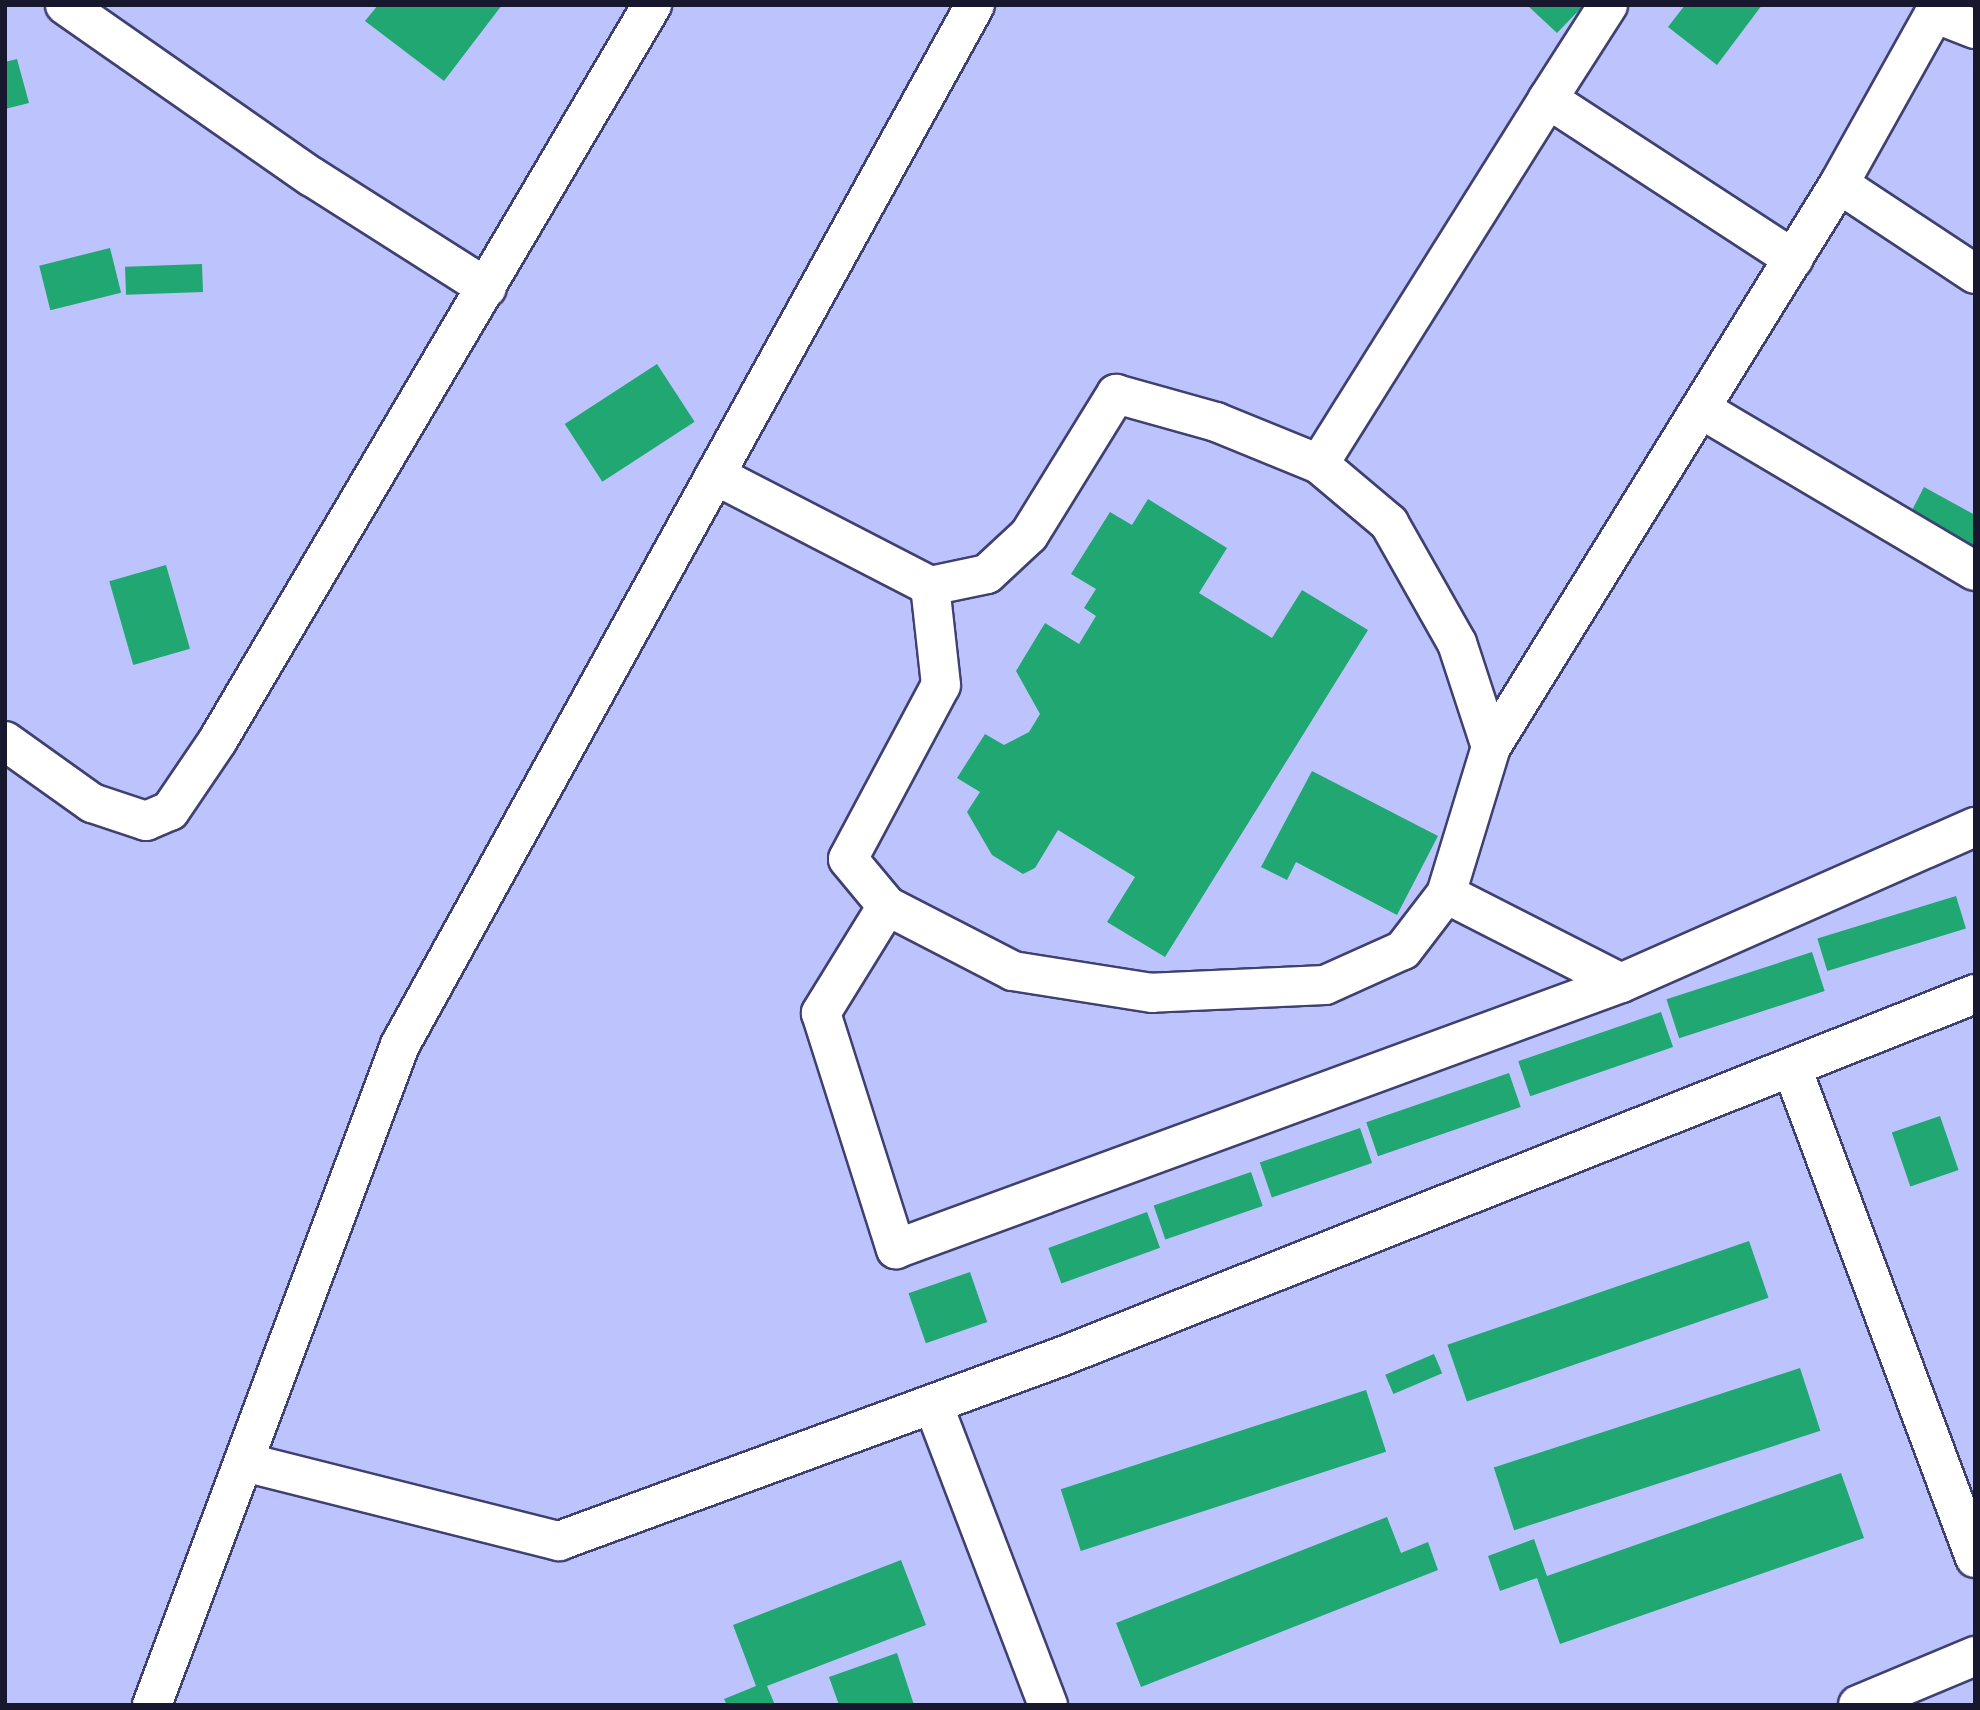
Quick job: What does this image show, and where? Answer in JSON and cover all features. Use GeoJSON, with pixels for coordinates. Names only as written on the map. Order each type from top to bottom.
{"type":"FeatureCollection","features":[{"type":"Feature","properties":{"kind":"street"},"geometry":{"type":"LineString","coordinates":[[65,5],[312,177],[487,288]]}},
{"type":"Feature","properties":{"kind":"street"},"geometry":{"type":"LineString","coordinates":[[5,741],[92,803],[146,821],[170,811],[218,740],[652,5]]}},
{"type":"Feature","properties":{"kind":"street"},"geometry":{"type":"LineString","coordinates":[[152,1705],[400,1045],[975,5]]}},
{"type":"Feature","properties":{"kind":"street"},"geometry":{"type":"LineString","coordinates":[[1319,464],[1608,5]]}},
{"type":"Feature","properties":{"kind":"street"},"geometry":{"type":"LineString","coordinates":[[930,586],[941,685],[848,859],[887,905],[1013,971],[1152,993],[1325,985],[1403,950],[1446,894],[1491,747],[1839,184],[1937,9],[1975,29]]}},
{"type":"Feature","properties":{"kind":"street"},"geometry":{"type":"LineString","coordinates":[[1548,99],[1793,259]]}},
{"type":"Feature","properties":{"kind":"street"},"geometry":{"type":"LineString","coordinates":[[1839,184],[1975,274]]}},
{"type":"Feature","properties":{"kind":"street"},"geometry":{"type":"LineString","coordinates":[[715,475],[930,586],[987,574],[1029,535],[1116,394],[1216,422],[1319,464],[1389,523],[1457,643],[1491,747]]}},
{"type":"Feature","properties":{"kind":"street"},"geometry":{"type":"LineString","coordinates":[[1701,409],[1975,571]]}},
{"type":"Feature","properties":{"kind":"street"},"geometry":{"type":"LineString","coordinates":[[887,905],[821,1013],[896,1249],[1621,983],[1975,827]]}},
{"type":"Feature","properties":{"kind":"street"},"geometry":{"type":"LineString","coordinates":[[1446,894],[1621,983]]}},
{"type":"Feature","properties":{"kind":"street"},"geometry":{"type":"LineString","coordinates":[[244,1462],[559,1541],[933,1404],[1975,995]]}},
{"type":"Feature","properties":{"kind":"street"},"geometry":{"type":"LineString","coordinates":[[1792,1068],[1975,1558]]}},
{"type":"Feature","properties":{"kind":"street"},"geometry":{"type":"LineString","coordinates":[[933,1404],[1048,1705]]}},
{"type":"Feature","properties":{"kind":"street"},"geometry":{"type":"LineString","coordinates":[[1857,1705],[1975,1656]]}},
{"type":"Feature","properties":{"kind":"building"},"geometry":{"type":"Polygon","coordinates":[[[378,5],[502,5],[444,81],[365,21],[378,5]]]}},
{"type":"Feature","properties":{"kind":"building"},"geometry":{"type":"Polygon","coordinates":[[[1527,5],[1584,5],[1557,33],[1527,5]]]}},
{"type":"Feature","properties":{"kind":"building"},"geometry":{"type":"Polygon","coordinates":[[[1685,5],[1762,5],[1717,65],[1668,27],[1685,5]]]}},
{"type":"Feature","properties":{"kind":"building"},"geometry":{"type":"Polygon","coordinates":[[[17,59],[29,103],[5,109],[5,62],[17,59]]]}},
{"type":"Feature","properties":{"kind":"building"},"geometry":{"type":"Polygon","coordinates":[[[110,248],[121,293],[50,310],[39,266],[110,248]]]}},
{"type":"Feature","properties":{"kind":"building"},"geometry":{"type":"Polygon","coordinates":[[[202,264],[203,292],[126,295],[125,267],[202,264]]]}},
{"type":"Feature","properties":{"kind":"building"},"geometry":{"type":"Polygon","coordinates":[[[657,364],[695,422],[602,482],[565,424],[657,364]]]}},
{"type":"Feature","properties":{"kind":"building"},"geometry":{"type":"Polygon","coordinates":[[[1924,487],[1975,515],[1975,555],[1908,518],[1924,487]]]}},
{"type":"Feature","properties":{"kind":"building"},"geometry":{"type":"Polygon","coordinates":[[[1148,499],[1227,548],[1199,593],[1272,638],[1302,590],[1368,630],[1165,957],[1107,922],[1135,877],[1058,830],[1035,868],[1023,874],[992,855],[967,812],[980,792],[957,778],[985,734],[1004,745],[1029,732],[1040,714],[1016,671],[1045,623],[1079,644],[1096,616],[1084,608],[1096,589],[1071,574],[1110,512],[1132,525],[1148,499]]]}},
{"type":"Feature","properties":{"kind":"building"},"geometry":{"type":"Polygon","coordinates":[[[166,565],[190,649],[133,665],[109,581],[166,565]]]}},
{"type":"Feature","properties":{"kind":"building"},"geometry":{"type":"Polygon","coordinates":[[[1312,771],[1438,836],[1397,915],[1296,862],[1287,880],[1261,867],[1312,771]]]}},
{"type":"Feature","properties":{"kind":"building"},"geometry":{"type":"Polygon","coordinates":[[[1956,896],[1966,929],[1827,971],[1817,938],[1956,896]]]}},
{"type":"Feature","properties":{"kind":"building"},"geometry":{"type":"Polygon","coordinates":[[[1812,952],[1825,991],[1679,1038],[1666,999],[1812,952]]]}},
{"type":"Feature","properties":{"kind":"building"},"geometry":{"type":"Polygon","coordinates":[[[1661,1012],[1673,1047],[1530,1096],[1518,1061],[1661,1012]]]}},
{"type":"Feature","properties":{"kind":"building"},"geometry":{"type":"Polygon","coordinates":[[[1509,1073],[1521,1107],[1378,1156],[1366,1122],[1509,1073]]]}},
{"type":"Feature","properties":{"kind":"building"},"geometry":{"type":"Polygon","coordinates":[[[1940,1116],[1959,1170],[1910,1186],[1892,1133],[1940,1116]]]}},
{"type":"Feature","properties":{"kind":"building"},"geometry":{"type":"Polygon","coordinates":[[[1360,1128],[1372,1163],[1272,1197],[1260,1163],[1360,1128]]]}},
{"type":"Feature","properties":{"kind":"building"},"geometry":{"type":"Polygon","coordinates":[[[1251,1172],[1263,1206],[1165,1240],[1154,1206],[1251,1172]]]}},
{"type":"Feature","properties":{"kind":"building"},"geometry":{"type":"Polygon","coordinates":[[[1147,1212],[1160,1248],[1061,1284],[1048,1248],[1147,1212]]]}},
{"type":"Feature","properties":{"kind":"building"},"geometry":{"type":"Polygon","coordinates":[[[1749,1241],[1769,1298],[1467,1402],[1447,1345],[1749,1241]]]}},
{"type":"Feature","properties":{"kind":"building"},"geometry":{"type":"Polygon","coordinates":[[[970,1272],[987,1322],[926,1343],[909,1293],[970,1272]]]}},
{"type":"Feature","properties":{"kind":"building"},"geometry":{"type":"Polygon","coordinates":[[[1434,1354],[1442,1373],[1393,1394],[1385,1375],[1434,1354]]]}},
{"type":"Feature","properties":{"kind":"building"},"geometry":{"type":"Polygon","coordinates":[[[1800,1368],[1820,1431],[1514,1530],[1494,1468],[1800,1368]]]}},
{"type":"Feature","properties":{"kind":"building"},"geometry":{"type":"Polygon","coordinates":[[[1366,1390],[1386,1452],[1081,1551],[1061,1489],[1366,1390]]]}},
{"type":"Feature","properties":{"kind":"building"},"geometry":{"type":"Polygon","coordinates":[[[1841,1473],[1864,1538],[1560,1644],[1537,1578],[1500,1591],[1488,1556],[1534,1539],[1547,1576],[1841,1473]]]}},
{"type":"Feature","properties":{"kind":"building"},"geometry":{"type":"Polygon","coordinates":[[[1387,1517],[1401,1553],[1428,1542],[1438,1570],[1141,1687],[1116,1623],[1387,1517]]]}},
{"type":"Feature","properties":{"kind":"building"},"geometry":{"type":"Polygon","coordinates":[[[901,1560],[926,1625],[767,1686],[775,1705],[727,1705],[724,1699],[756,1686],[733,1625],[901,1560]]]}},
{"type":"Feature","properties":{"kind":"building"},"geometry":{"type":"Polygon","coordinates":[[[897,1653],[914,1705],[839,1705],[829,1677],[897,1653]]]}}]}
